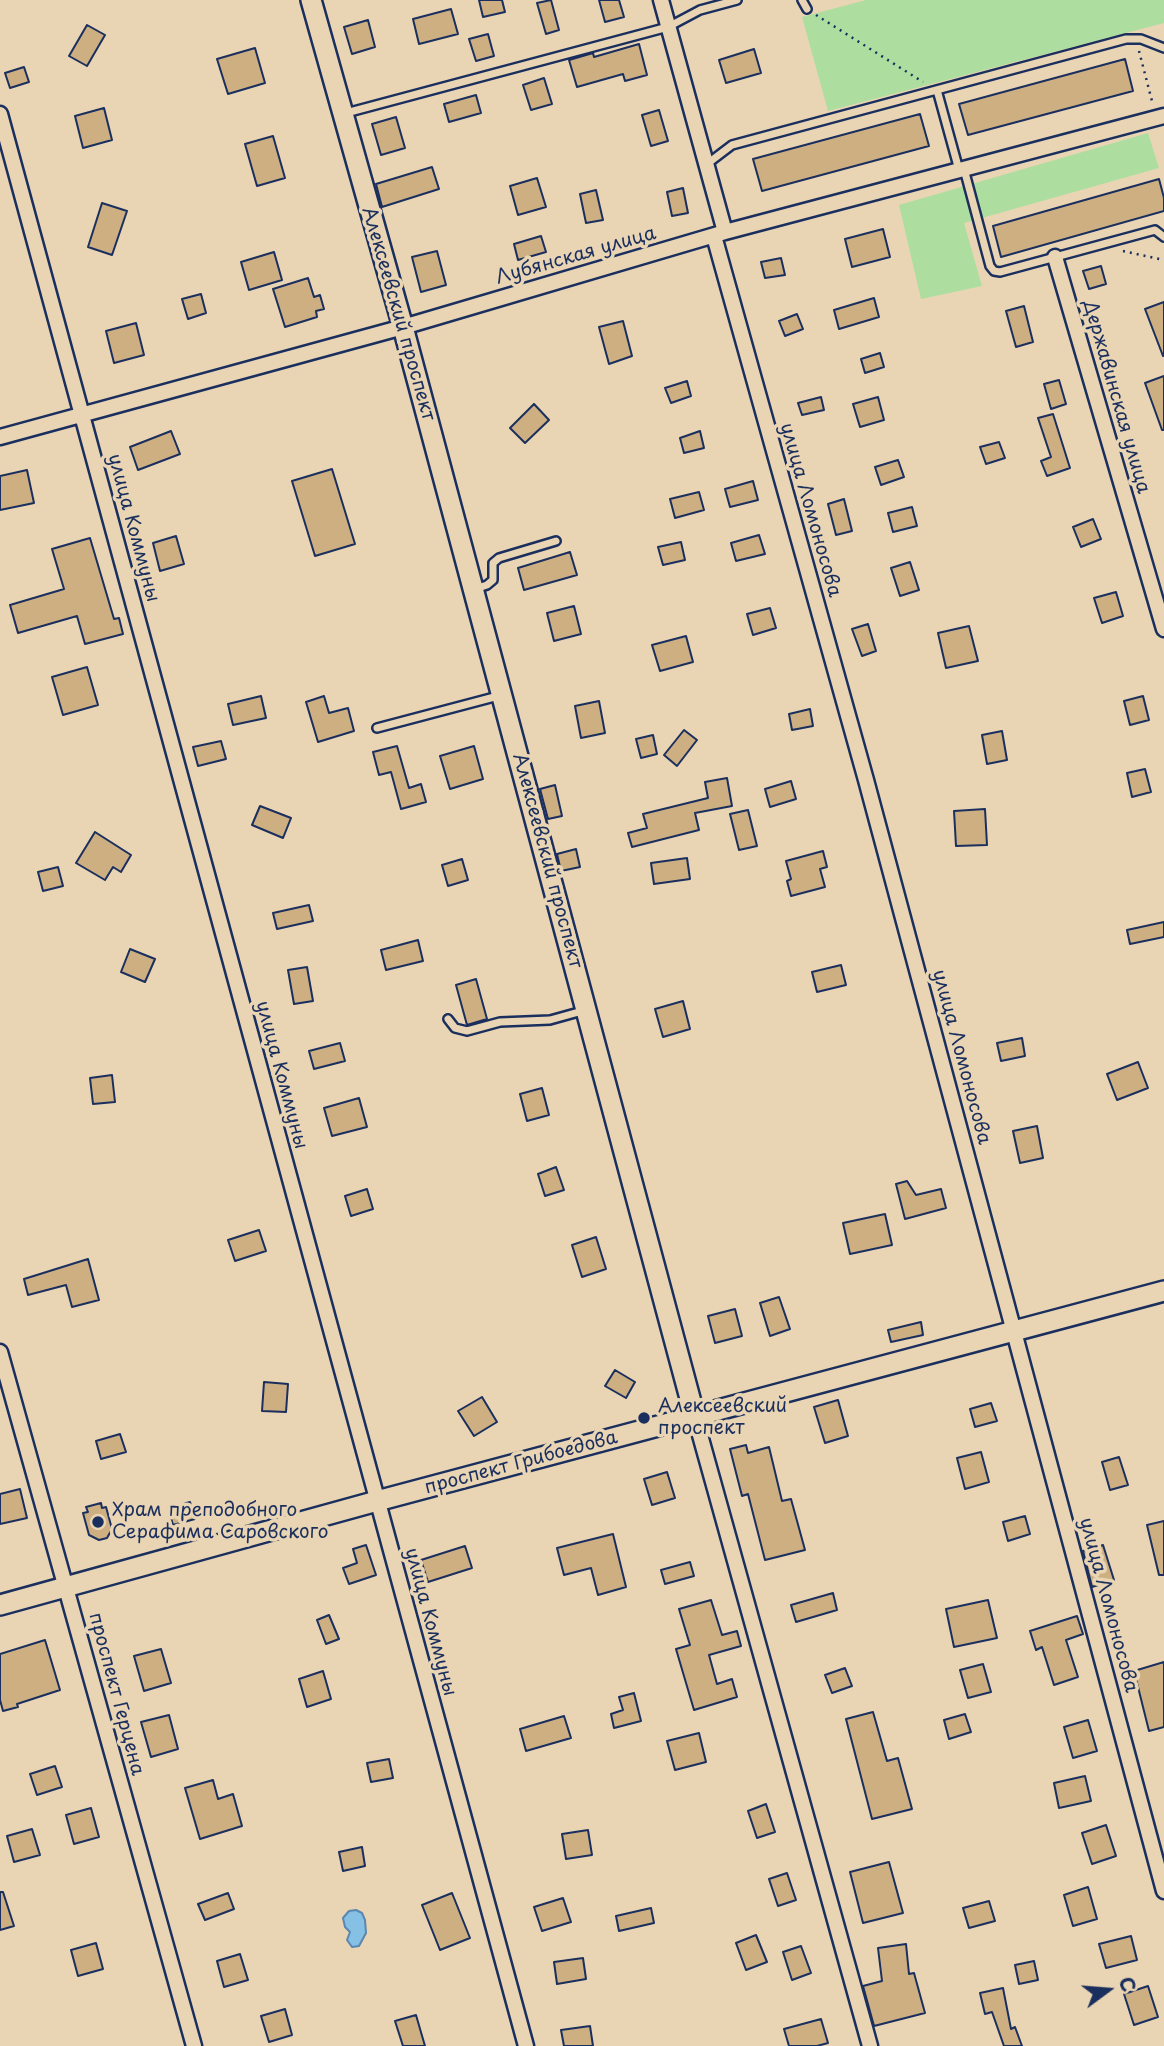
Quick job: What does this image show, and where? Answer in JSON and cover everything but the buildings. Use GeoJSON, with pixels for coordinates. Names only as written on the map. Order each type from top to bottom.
{"type":"FeatureCollection","features":[{"type":"Feature","properties":{"kind":"street","name":"Алексеевский проспект"},"geometry":{"type":"LineString","coordinates":[[311,0],[403,327],[695,1417],[870,2046]]}},
{"type":"Feature","properties":{"kind":"street","name":"улица Ломоносова"},"geometry":{"type":"LineString","coordinates":[[661,0],[706,165],[719,234],[1164,1891]]}},
{"type":"Feature","properties":{"kind":"street","name":"улица Коммуны"},"geometry":{"type":"LineString","coordinates":[[0,114],[526,2046]]}},
{"type":"Feature","properties":{"kind":"street","name":"Лубянская улица"},"geometry":{"type":"LineString","coordinates":[[0,437],[403,327],[719,234],[1160,114]]}},
{"type":"Feature","properties":{"kind":"street","name":"Державинская улица"},"geometry":{"type":"LineString","coordinates":[[1055,257],[1164,629]]}},
{"type":"Feature","properties":{"kind":"street","name":"проспект Грибоедова"},"geometry":{"type":"LineString","coordinates":[[0,1605],[377,1501],[1164,1291]]}},
{"type":"Feature","properties":{"kind":"street","name":"проспект Герцена"},"geometry":{"type":"LineString","coordinates":[[0,1352],[194,2046]]}},
{"type":"Feature","properties":{"kind":"lane"},"geometry":{"type":"LineString","coordinates":[[342,114],[668,27],[700,10],[737,0]]}},
{"type":"Feature","properties":{"kind":"lane"},"geometry":{"type":"LineString","coordinates":[[802,0],[807,9]]}},
{"type":"Feature","properties":{"kind":"lane"},"geometry":{"type":"LineString","coordinates":[[706,165],[732,145],[1126,39],[1141,39],[1164,48]]}},
{"type":"Feature","properties":{"kind":"lane"},"geometry":{"type":"LineString","coordinates":[[937,90],[990,266],[995,271],[1000,272],[1155,230],[1161,232],[1164,237]]}},
{"type":"Feature","properties":{"kind":"lane"},"geometry":{"type":"LineString","coordinates":[[474,589],[493,580],[493,564],[499,558],[556,541]]}},
{"type":"Feature","properties":{"kind":"lane"},"geometry":{"type":"LineString","coordinates":[[377,728],[502,694]]}},
{"type":"Feature","properties":{"kind":"lane"},"geometry":{"type":"LineString","coordinates":[[448,1019],[455,1028],[467,1031],[500,1022],[550,1020],[587,1010]]}},
{"type":"Feature","properties":{"kind":"path"},"geometry":{"type":"LineString","coordinates":[[807,9],[867,49],[937,90]]}},
{"type":"Feature","properties":{"kind":"path"},"geometry":{"type":"LineString","coordinates":[[1136,39],[1160,114]]}},
{"type":"Feature","properties":{"kind":"path"},"geometry":{"type":"LineString","coordinates":[[1099,245],[1164,260]]}},
{"type":"Feature","properties":{"kind":"green space"},"geometry":{"type":"Polygon","coordinates":[[[866,0],[1164,0],[1164,23],[828,111],[802,17],[866,0]]]}},
{"type":"Feature","properties":{"kind":"green space"},"geometry":{"type":"Polygon","coordinates":[[[1148,133],[1159,168],[964,223],[982,286],[921,299],[899,205],[1148,133]]]}},
{"type":"Feature","properties":{"kind":"water"},"geometry":{"type":"Polygon","coordinates":[[[349,1911],[362,1913],[366,1933],[359,1946],[352,1947],[347,1940],[350,1932],[345,1927],[343,1918],[349,1911]]]}},
{"type":"Feature","properties":{"kind":"place","name":"Алексеевский проспект"},"geometry":{"type":"Point","coordinates":[644,1418]}},
{"type":"Feature","properties":{"kind":"place","name":"Храм преподобного Серафима Саровского"},"geometry":{"type":"Point","coordinates":[98,1522]}}]}
